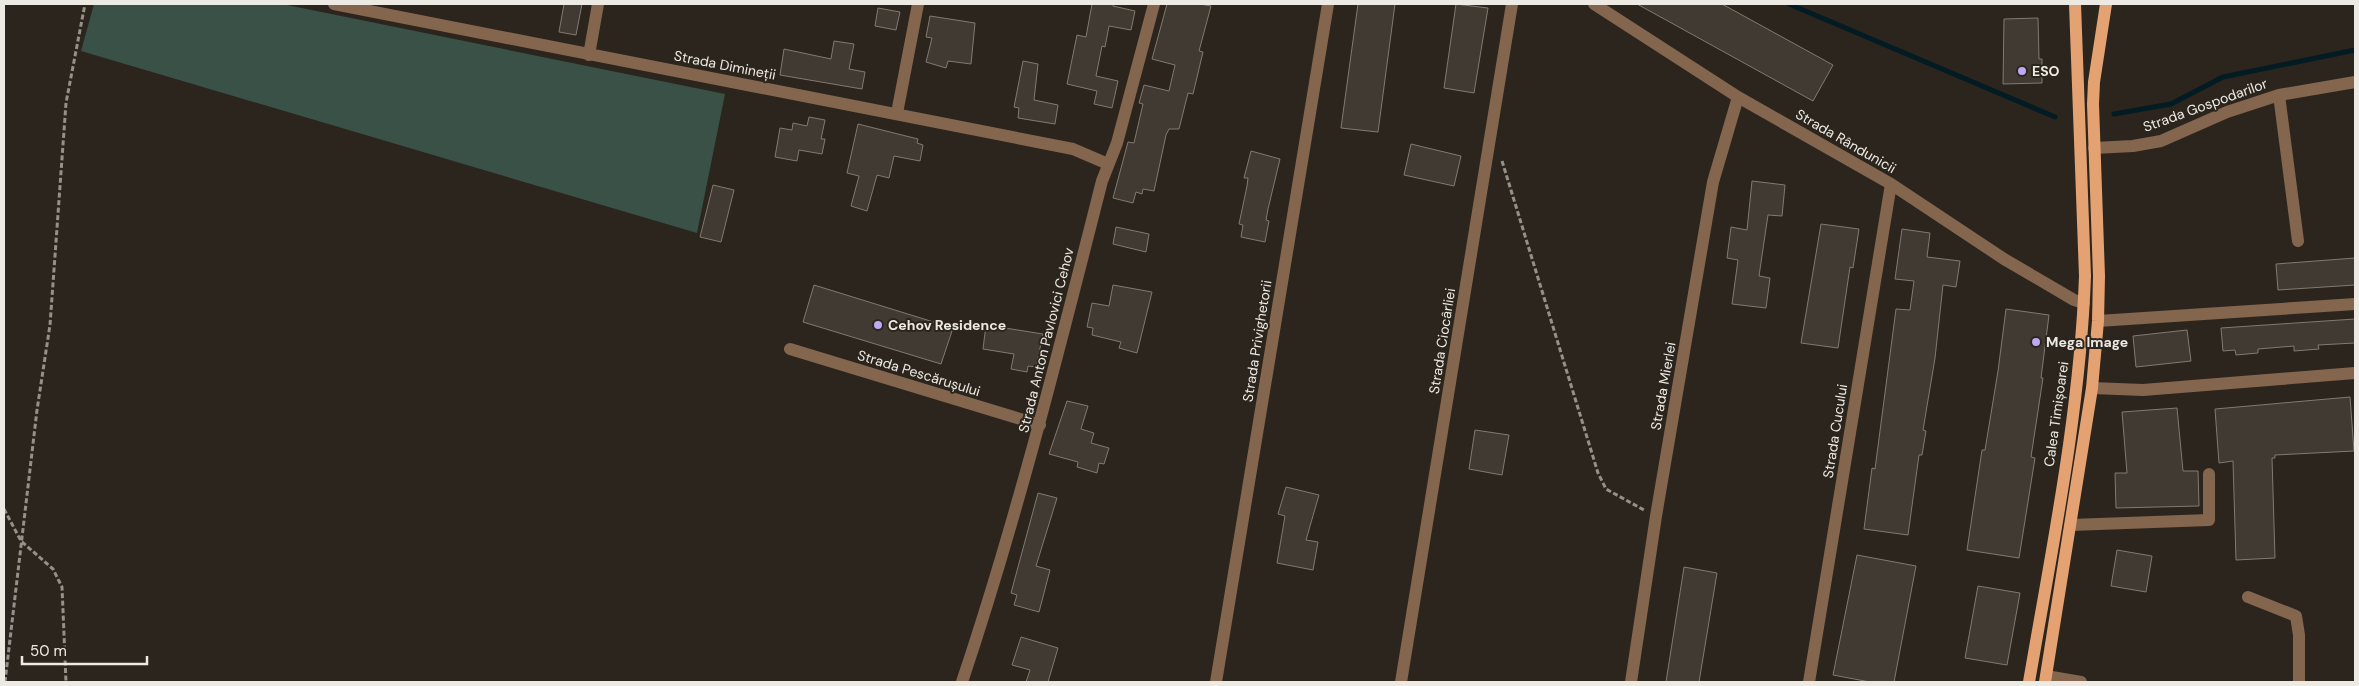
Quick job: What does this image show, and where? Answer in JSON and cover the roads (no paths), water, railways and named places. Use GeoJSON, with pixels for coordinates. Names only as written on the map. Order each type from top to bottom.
{"type":"FeatureCollection","features":[{"type":"Feature","properties":{"kind":"main road","name":"Calea Timișoarei"},"geometry":{"type":"LineString","coordinates":[[2029,682],[2073,413],[2084,303],[2075,4]]}},
{"type":"Feature","properties":{"kind":"main road"},"geometry":{"type":"LineString","coordinates":[[2045,679],[2092,388],[2098,321],[2099,276],[2094,148],[2094,82],[2106,4]]}},
{"type":"Feature","properties":{"kind":"street","name":"Strada Dimineții"},"geometry":{"type":"LineString","coordinates":[[334,4],[1073,149],[1108,164]]}},
{"type":"Feature","properties":{"kind":"street"},"geometry":{"type":"LineString","coordinates":[[589,55],[598,4]]}},
{"type":"Feature","properties":{"kind":"street"},"geometry":{"type":"LineString","coordinates":[[897,114],[918,4]]}},
{"type":"Feature","properties":{"kind":"street","name":"Strada Anton Pavlovici Cehov"},"geometry":{"type":"LineString","coordinates":[[962,682],[985,615],[1040,425],[1102,182],[1117,143],[1154,4]]}},
{"type":"Feature","properties":{"kind":"street","name":"Strada Privighetorii"},"geometry":{"type":"LineString","coordinates":[[1216,682],[1328,4]]}},
{"type":"Feature","properties":{"kind":"street","name":"Strada Ciocârliei"},"geometry":{"type":"LineString","coordinates":[[1401,682],[1512,4]]}},
{"type":"Feature","properties":{"kind":"street","name":"Strada Rândunicii"},"geometry":{"type":"LineString","coordinates":[[1594,4],[1738,97],[1891,184],[2004,259],[2074,300],[2084,303]]}},
{"type":"Feature","properties":{"kind":"street","name":"Strada Gospodarilor"},"geometry":{"type":"LineString","coordinates":[[2094,148],[2133,146],[2160,140],[2227,112],[2279,94],[2355,82]]}},
{"type":"Feature","properties":{"kind":"street"},"geometry":{"type":"LineString","coordinates":[[2279,94],[2298,240]]}},
{"type":"Feature","properties":{"kind":"street","name":"Strada Mierlei"},"geometry":{"type":"LineString","coordinates":[[1631,682],[1656,516],[1713,182],[1738,97]]}},
{"type":"Feature","properties":{"kind":"street","name":"Strada Cucului"},"geometry":{"type":"LineString","coordinates":[[1810,682],[1891,184]]}},
{"type":"Feature","properties":{"kind":"street"},"geometry":{"type":"LineString","coordinates":[[2098,321],[2355,304]]}},
{"type":"Feature","properties":{"kind":"street","name":"Strada Pescărușului"},"geometry":{"type":"LineString","coordinates":[[790,349],[1040,425]]}},
{"type":"Feature","properties":{"kind":"street"},"geometry":{"type":"LineString","coordinates":[[2092,388],[2152,389],[2355,373]]}},
{"type":"Feature","properties":{"kind":"street"},"geometry":{"type":"LineString","coordinates":[[2071,525],[2209,520],[2209,474]]}},
{"type":"Feature","properties":{"kind":"street"},"geometry":{"type":"LineString","coordinates":[[2248,597],[2296,616],[2299,634],[2299,682]]}},
{"type":"Feature","properties":{"kind":"street"},"geometry":{"type":"LineString","coordinates":[[2045,679],[2081,682]]}},
{"type":"Feature","properties":{"kind":"waterway"},"geometry":{"type":"LineString","coordinates":[[1789,4],[2055,117]]}},
{"type":"Feature","properties":{"kind":"waterway"},"geometry":{"type":"LineString","coordinates":[[2114,114],[2171,104],[2223,77],[2355,50]]}},
{"type":"Feature","properties":{"kind":"place","name":"ESO"},"geometry":{"type":"Point","coordinates":[2022,71]}},
{"type":"Feature","properties":{"kind":"place","name":"Cehov Residence"},"geometry":{"type":"Point","coordinates":[878,325]}},
{"type":"Feature","properties":{"kind":"place","name":"Mega Image"},"geometry":{"type":"Point","coordinates":[2036,342]}}]}
